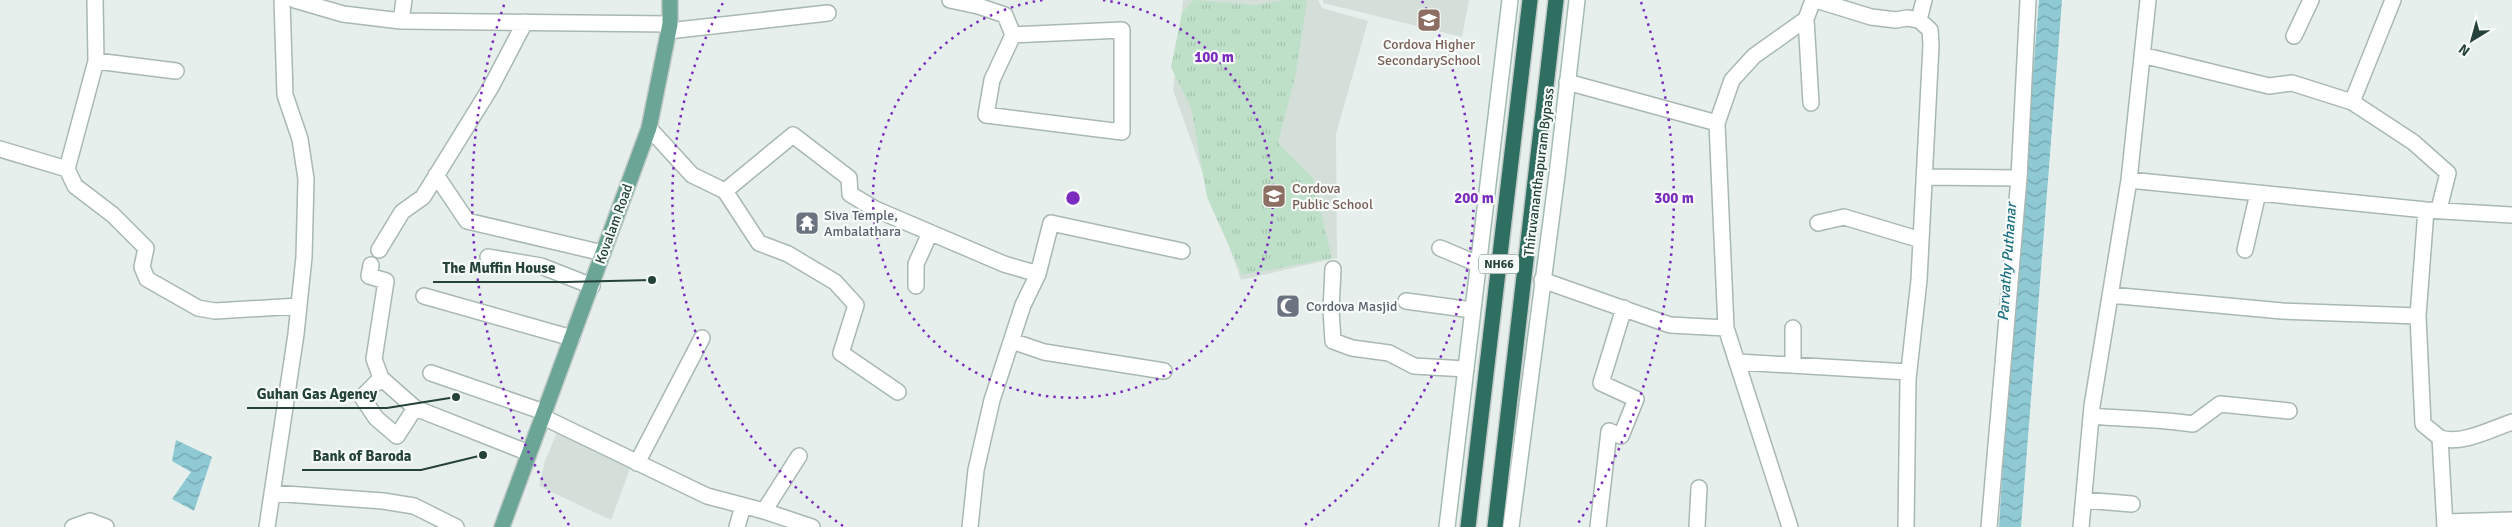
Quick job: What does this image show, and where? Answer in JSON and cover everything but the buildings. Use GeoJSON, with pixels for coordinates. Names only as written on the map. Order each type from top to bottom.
{"type":"FeatureCollection","features":[{"type":"Feature","properties":{"kind":"highway","name":"Thiruvananthapuram Bypass"},"geometry":{"type":"LineString","coordinates":[[1468,527],[1530,0]]}},
{"type":"Feature","properties":{"kind":"highway","name":"Thiruvananthapuram Bypass"},"geometry":{"type":"LineString","coordinates":[[1495,527],[1556,0]]}},
{"type":"Feature","properties":{"kind":"main road","name":"Kovalam Road"},"geometry":{"type":"LineString","coordinates":[[502,527],[649,128],[669,28],[670,0]]}},
{"type":"Feature","properties":{"kind":"street"},"geometry":{"type":"LineString","coordinates":[[94,0],[96,61],[67,169],[76,186],[113,215],[146,248],[142,267],[143,273],[147,279],[160,288],[198,308],[215,311],[299,306]]}},
{"type":"Feature","properties":{"kind":"street"},"geometry":{"type":"LineString","coordinates":[[268,527],[299,306],[304,256],[306,179],[300,139],[285,95],[282,0]]}},
{"type":"Feature","properties":{"kind":"street"},"geometry":{"type":"LineString","coordinates":[[295,0],[316,3],[343,14],[401,21],[525,22],[669,28],[828,13]]}},
{"type":"Feature","properties":{"kind":"street"},"geometry":{"type":"LineString","coordinates":[[401,21],[404,0]]}},
{"type":"Feature","properties":{"kind":"street"},"geometry":{"type":"LineString","coordinates":[[950,0],[978,3],[1005,15],[1013,35],[992,80],[986,115],[1122,132],[1122,30],[1013,35]]}},
{"type":"Feature","properties":{"kind":"street"},"geometry":{"type":"LineString","coordinates":[[1447,527],[1510,0]]}},
{"type":"Feature","properties":{"kind":"street","name":"Thiruvananthapuram Bypass"},"geometry":{"type":"LineString","coordinates":[[1511,527],[1577,0]]}},
{"type":"Feature","properties":{"kind":"street"},"geometry":{"type":"LineString","coordinates":[[1810,103],[1806,20],[1814,0],[1871,17],[1919,20],[1930,30],[1931,45],[1921,240],[1908,372],[1906,527]]}},
{"type":"Feature","properties":{"kind":"street"},"geometry":{"type":"LineString","coordinates":[[1919,20],[1924,0]]}},
{"type":"Feature","properties":{"kind":"street"},"geometry":{"type":"LineString","coordinates":[[1989,527],[2019,178],[2028,0]]}},
{"type":"Feature","properties":{"kind":"street"},"geometry":{"type":"LineString","coordinates":[[2081,527],[2091,416],[2128,180],[2148,0]]}},
{"type":"Feature","properties":{"kind":"street"},"geometry":{"type":"LineString","coordinates":[[2294,36],[2311,0]]}},
{"type":"Feature","properties":{"kind":"street"},"geometry":{"type":"LineString","coordinates":[[2352,102],[2393,0]]}},
{"type":"Feature","properties":{"kind":"street"},"geometry":{"type":"LineString","coordinates":[[1790,527],[1726,328],[1716,123],[1732,80],[1754,56],[1806,20]]}},
{"type":"Feature","properties":{"kind":"street"},"geometry":{"type":"LineString","coordinates":[[379,250],[402,212],[423,197],[491,87],[525,22]]}},
{"type":"Feature","properties":{"kind":"street"},"geometry":{"type":"LineString","coordinates":[[2142,55],[2269,86],[2292,83],[2352,102],[2413,142],[2448,173],[2432,209],[2418,316],[2423,424],[2440,438],[2450,441],[2512,422]]}},
{"type":"Feature","properties":{"kind":"street"},"geometry":{"type":"LineString","coordinates":[[96,61],[176,71]]}},
{"type":"Feature","properties":{"kind":"street"},"geometry":{"type":"LineString","coordinates":[[1567,82],[1716,123]]}},
{"type":"Feature","properties":{"kind":"street"},"geometry":{"type":"LineString","coordinates":[[649,128],[692,175],[725,190],[759,243],[788,254],[835,282],[856,305],[841,352],[898,392]]}},
{"type":"Feature","properties":{"kind":"street"},"geometry":{"type":"LineString","coordinates":[[725,190],[793,135],[850,178],[850,194],[855,198],[875,209],[1004,264],[1038,274]]}},
{"type":"Feature","properties":{"kind":"street"},"geometry":{"type":"LineString","coordinates":[[0,149],[67,169]]}},
{"type":"Feature","properties":{"kind":"street"},"geometry":{"type":"LineString","coordinates":[[436,176],[467,221],[603,253]]}},
{"type":"Feature","properties":{"kind":"street"},"geometry":{"type":"LineString","coordinates":[[1924,176],[2019,178]]}},
{"type":"Feature","properties":{"kind":"street"},"geometry":{"type":"LineString","coordinates":[[2128,180],[2512,216]]}},
{"type":"Feature","properties":{"kind":"street"},"geometry":{"type":"LineString","coordinates":[[2245,250],[2258,193]]}},
{"type":"Feature","properties":{"kind":"street"},"geometry":{"type":"LineString","coordinates":[[1818,223],[1844,217],[1921,240]]}},
{"type":"Feature","properties":{"kind":"street"},"geometry":{"type":"LineString","coordinates":[[970,527],[976,470],[992,400],[1023,305],[1038,274],[1051,223],[1182,251]]}},
{"type":"Feature","properties":{"kind":"street"},"geometry":{"type":"LineString","coordinates":[[916,286],[916,264],[930,233]]}},
{"type":"Feature","properties":{"kind":"street"},"geometry":{"type":"LineString","coordinates":[[1440,248],[1478,264]]}},
{"type":"Feature","properties":{"kind":"street"},"geometry":{"type":"LineString","coordinates":[[488,257],[541,266],[592,286]]}},
{"type":"Feature","properties":{"kind":"street"},"geometry":{"type":"LineString","coordinates":[[371,265],[369,276],[386,281],[374,359],[381,378],[415,408],[529,453]]}},
{"type":"Feature","properties":{"kind":"street"},"geometry":{"type":"LineString","coordinates":[[1333,269],[1330,310],[1333,341],[1352,348],[1389,353],[1414,366],[1466,369]]}},
{"type":"Feature","properties":{"kind":"street"},"geometry":{"type":"LineString","coordinates":[[1542,280],[1670,325],[1726,328]]}},
{"type":"Feature","properties":{"kind":"street"},"geometry":{"type":"LineString","coordinates":[[2110,295],[2282,311],[2418,316]]}},
{"type":"Feature","properties":{"kind":"street"},"geometry":{"type":"LineString","coordinates":[[424,296],[572,338]]}},
{"type":"Feature","properties":{"kind":"street"},"geometry":{"type":"LineString","coordinates":[[1406,301],[1472,310]]}},
{"type":"Feature","properties":{"kind":"street"},"geometry":{"type":"LineString","coordinates":[[1598,527],[1609,431],[1621,436],[1636,399],[1601,382],[1624,308]]}},
{"type":"Feature","properties":{"kind":"street"},"geometry":{"type":"LineString","coordinates":[[1793,328],[1793,365]]}},
{"type":"Feature","properties":{"kind":"street"},"geometry":{"type":"LineString","coordinates":[[637,463],[702,338]]}},
{"type":"Feature","properties":{"kind":"street"},"geometry":{"type":"LineString","coordinates":[[1012,341],[1044,352],[1164,371]]}},
{"type":"Feature","properties":{"kind":"street"},"geometry":{"type":"LineString","coordinates":[[1738,362],[1908,372]]}},
{"type":"Feature","properties":{"kind":"street"},"geometry":{"type":"LineString","coordinates":[[432,373],[544,414],[637,463],[707,496],[764,511],[812,527]]}},
{"type":"Feature","properties":{"kind":"street"},"geometry":{"type":"LineString","coordinates":[[381,378],[362,397],[376,418],[396,436],[415,408]]}},
{"type":"Feature","properties":{"kind":"street"},"geometry":{"type":"LineString","coordinates":[[2091,416],[2143,421],[2170,420],[2193,424],[2220,404],[2289,411]]}},
{"type":"Feature","properties":{"kind":"street"},"geometry":{"type":"LineString","coordinates":[[2440,438],[2445,524],[2512,520]]}},
{"type":"Feature","properties":{"kind":"street"},"geometry":{"type":"LineString","coordinates":[[764,511],[799,456]]}},
{"type":"Feature","properties":{"kind":"street"},"geometry":{"type":"LineString","coordinates":[[1697,527],[1699,488]]}},
{"type":"Feature","properties":{"kind":"street"},"geometry":{"type":"LineString","coordinates":[[272,493],[383,501],[414,506],[456,527]]}},
{"type":"Feature","properties":{"kind":"street"},"geometry":{"type":"LineString","coordinates":[[2084,500],[2132,504]]}},
{"type":"Feature","properties":{"kind":"street"},"geometry":{"type":"LineString","coordinates":[[737,527],[743,506]]}},
{"type":"Feature","properties":{"kind":"street"},"geometry":{"type":"LineString","coordinates":[[73,527],[90,521],[106,527]]}},
{"type":"Feature","properties":{"kind":"shaded area","name":"Cordova Public School"},"geometry":{"type":"Polygon","coordinates":[[[1183,0],[1318,0],[1322,8],[1368,21],[1336,134],[1337,258],[1241,280],[1173,90],[1183,0]]]}},
{"type":"Feature","properties":{"kind":"shaded area","name":"Cordova Higher SecondarySchool"},"geometry":{"type":"Polygon","coordinates":[[[1323,0],[1469,0],[1462,37],[1323,3],[1323,0]]]}},
{"type":"Feature","properties":{"kind":"shaded area"},"geometry":{"type":"Polygon","coordinates":[[[558,430],[631,466],[611,520],[539,486],[545,461],[558,430]]]}},
{"type":"Feature","properties":{"kind":"green space","name":"Cordova Public School"},"geometry":{"type":"Polygon","coordinates":[[[1193,0],[1255,5],[1285,0],[1307,0],[1296,73],[1278,143],[1313,178],[1332,258],[1242,275],[1207,197],[1191,108],[1171,67],[1182,13],[1193,0]]]}},
{"type":"Feature","properties":{"kind":"water"},"geometry":{"type":"Polygon","coordinates":[[[2039,0],[2062,0],[2021,527],[1999,527],[2007,402],[2039,0]]]}},
{"type":"Feature","properties":{"kind":"water"},"geometry":{"type":"Polygon","coordinates":[[[176,440],[212,457],[194,511],[172,499],[191,472],[172,461],[176,440]]]}},
{"type":"Feature","properties":{"kind":"place","name":"Cordova Higher SecondarySchool"},"geometry":{"type":"Point","coordinates":[1429,20]}},
{"type":"Feature","properties":{"kind":"place","name":"Cordova Public School"},"geometry":{"type":"Point","coordinates":[1274,196]}},
{"type":"Feature","properties":{"kind":"place","name":"Siva Temple, Ambalathara"},"geometry":{"type":"Point","coordinates":[807,223]}},
{"type":"Feature","properties":{"kind":"place","name":"The Muffin House"},"geometry":{"type":"Point","coordinates":[652,280]}},
{"type":"Feature","properties":{"kind":"place","name":"Cordova Masjid"},"geometry":{"type":"Point","coordinates":[1288,306]}},
{"type":"Feature","properties":{"kind":"place","name":"Guhan Gas Agency"},"geometry":{"type":"Point","coordinates":[456,397]}},
{"type":"Feature","properties":{"kind":"place","name":"Bank of Baroda"},"geometry":{"type":"Point","coordinates":[483,455]}},
{"type":"Feature","properties":{"kind":"water label","name":"Parvathy Puthanar"},"geometry":{"type":"Point","coordinates":[2007,262]}}]}
